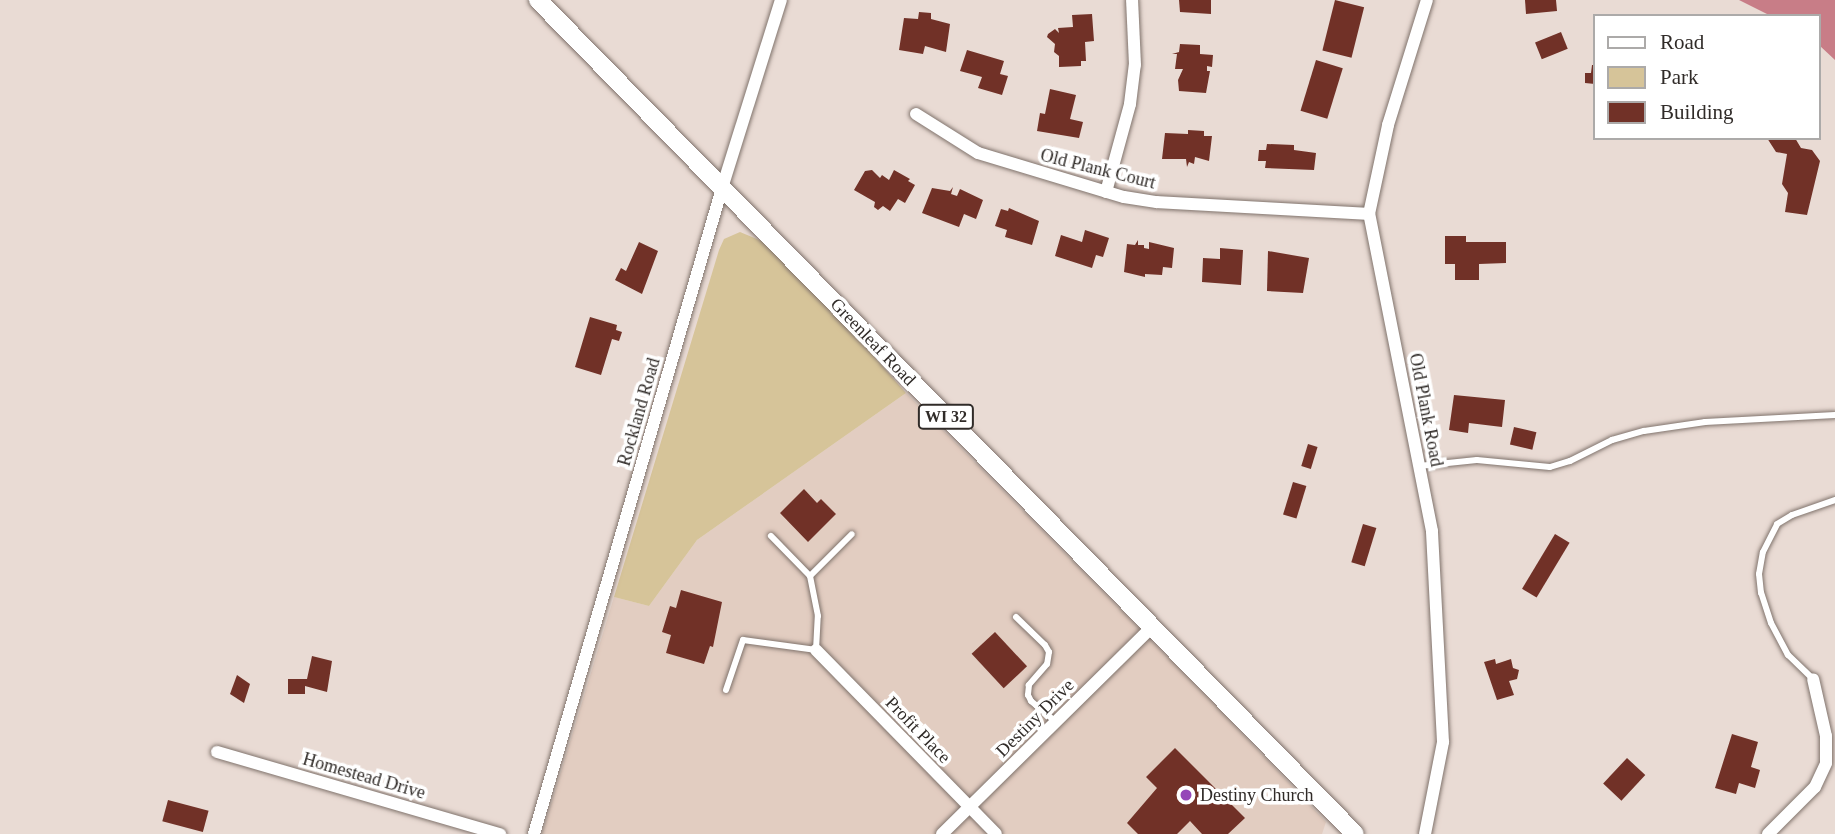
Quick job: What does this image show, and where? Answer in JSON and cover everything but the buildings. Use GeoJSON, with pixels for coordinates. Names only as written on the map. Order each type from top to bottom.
{"type":"FeatureCollection","features":[{"type":"Feature","properties":{"kind":"main road","name":"Greenleaf Road"},"geometry":{"type":"LineString","coordinates":[[538,0],[1354,834]]}},
{"type":"Feature","properties":{"kind":"street","name":"Rockland Road"},"geometry":{"type":"LineString","coordinates":[[534,834],[722,188],[781,0]]}},
{"type":"Feature","properties":{"kind":"street"},"geometry":{"type":"LineString","coordinates":[[1106,192],[1130,104],[1135,65],[1132,0]]}},
{"type":"Feature","properties":{"kind":"street","name":"Old Plank Road"},"geometry":{"type":"LineString","coordinates":[[1425,834],[1443,742],[1432,531],[1369,214],[1388,125],[1427,0]]}},
{"type":"Feature","properties":{"kind":"street","name":"Old Plank Court"},"geometry":{"type":"LineString","coordinates":[[916,114],[978,153],[1106,192],[1157,202],[1369,214]]}},
{"type":"Feature","properties":{"kind":"street","name":"Destiny Drive"},"geometry":{"type":"LineString","coordinates":[[942,834],[1152,627]]}},
{"type":"Feature","properties":{"kind":"street","name":"Profit Place"},"geometry":{"type":"LineString","coordinates":[[816,650],[996,834]]}},
{"type":"Feature","properties":{"kind":"street"},"geometry":{"type":"LineString","coordinates":[[1768,834],[1815,787],[1826,763],[1826,736],[1813,679]]}},
{"type":"Feature","properties":{"kind":"street","name":"Homestead Drive"},"geometry":{"type":"LineString","coordinates":[[218,752],[500,834]]}},
{"type":"Feature","properties":{"kind":"lane"},"geometry":{"type":"LineString","coordinates":[[1419,466],[1477,460],[1550,467],[1570,461],[1612,440],[1644,432],[1705,422],[1835,415]]}},
{"type":"Feature","properties":{"kind":"lane"},"geometry":{"type":"LineString","coordinates":[[1813,679],[1788,655],[1771,623],[1761,593],[1759,573],[1763,552],[1777,524],[1792,515],[1835,500]]}},
{"type":"Feature","properties":{"kind":"lane"},"geometry":{"type":"LineString","coordinates":[[810,576],[852,534]]}},
{"type":"Feature","properties":{"kind":"lane"},"geometry":{"type":"LineString","coordinates":[[726,690],[738,647],[743,640],[816,650],[818,616],[810,576],[771,536]]}},
{"type":"Feature","properties":{"kind":"lane"},"geometry":{"type":"LineString","coordinates":[[1016,617],[1049,652],[1047,664],[1029,685],[1028,695],[1031,701],[1055,722]]}},
{"type":"Feature","properties":{"kind":"shaded area"},"geometry":{"type":"Polygon","coordinates":[[[1739,0],[1835,0],[1835,60],[1821,47],[1821,14],[1767,14],[1739,0]]]}},
{"type":"Feature","properties":{"kind":"shaded area"},"geometry":{"type":"Polygon","coordinates":[[[906,393],[1221,711],[1326,822],[1322,834],[542,834],[614,597],[649,606],[697,540],[906,393]]]}},
{"type":"Feature","properties":{"kind":"green space"},"geometry":{"type":"Polygon","coordinates":[[[740,232],[764,242],[841,319],[906,393],[697,540],[649,606],[614,597],[719,250],[724,239],[740,232]]]}},
{"type":"Feature","properties":{"kind":"place","name":"Destiny Church"},"geometry":{"type":"Point","coordinates":[1186,795]}}]}
